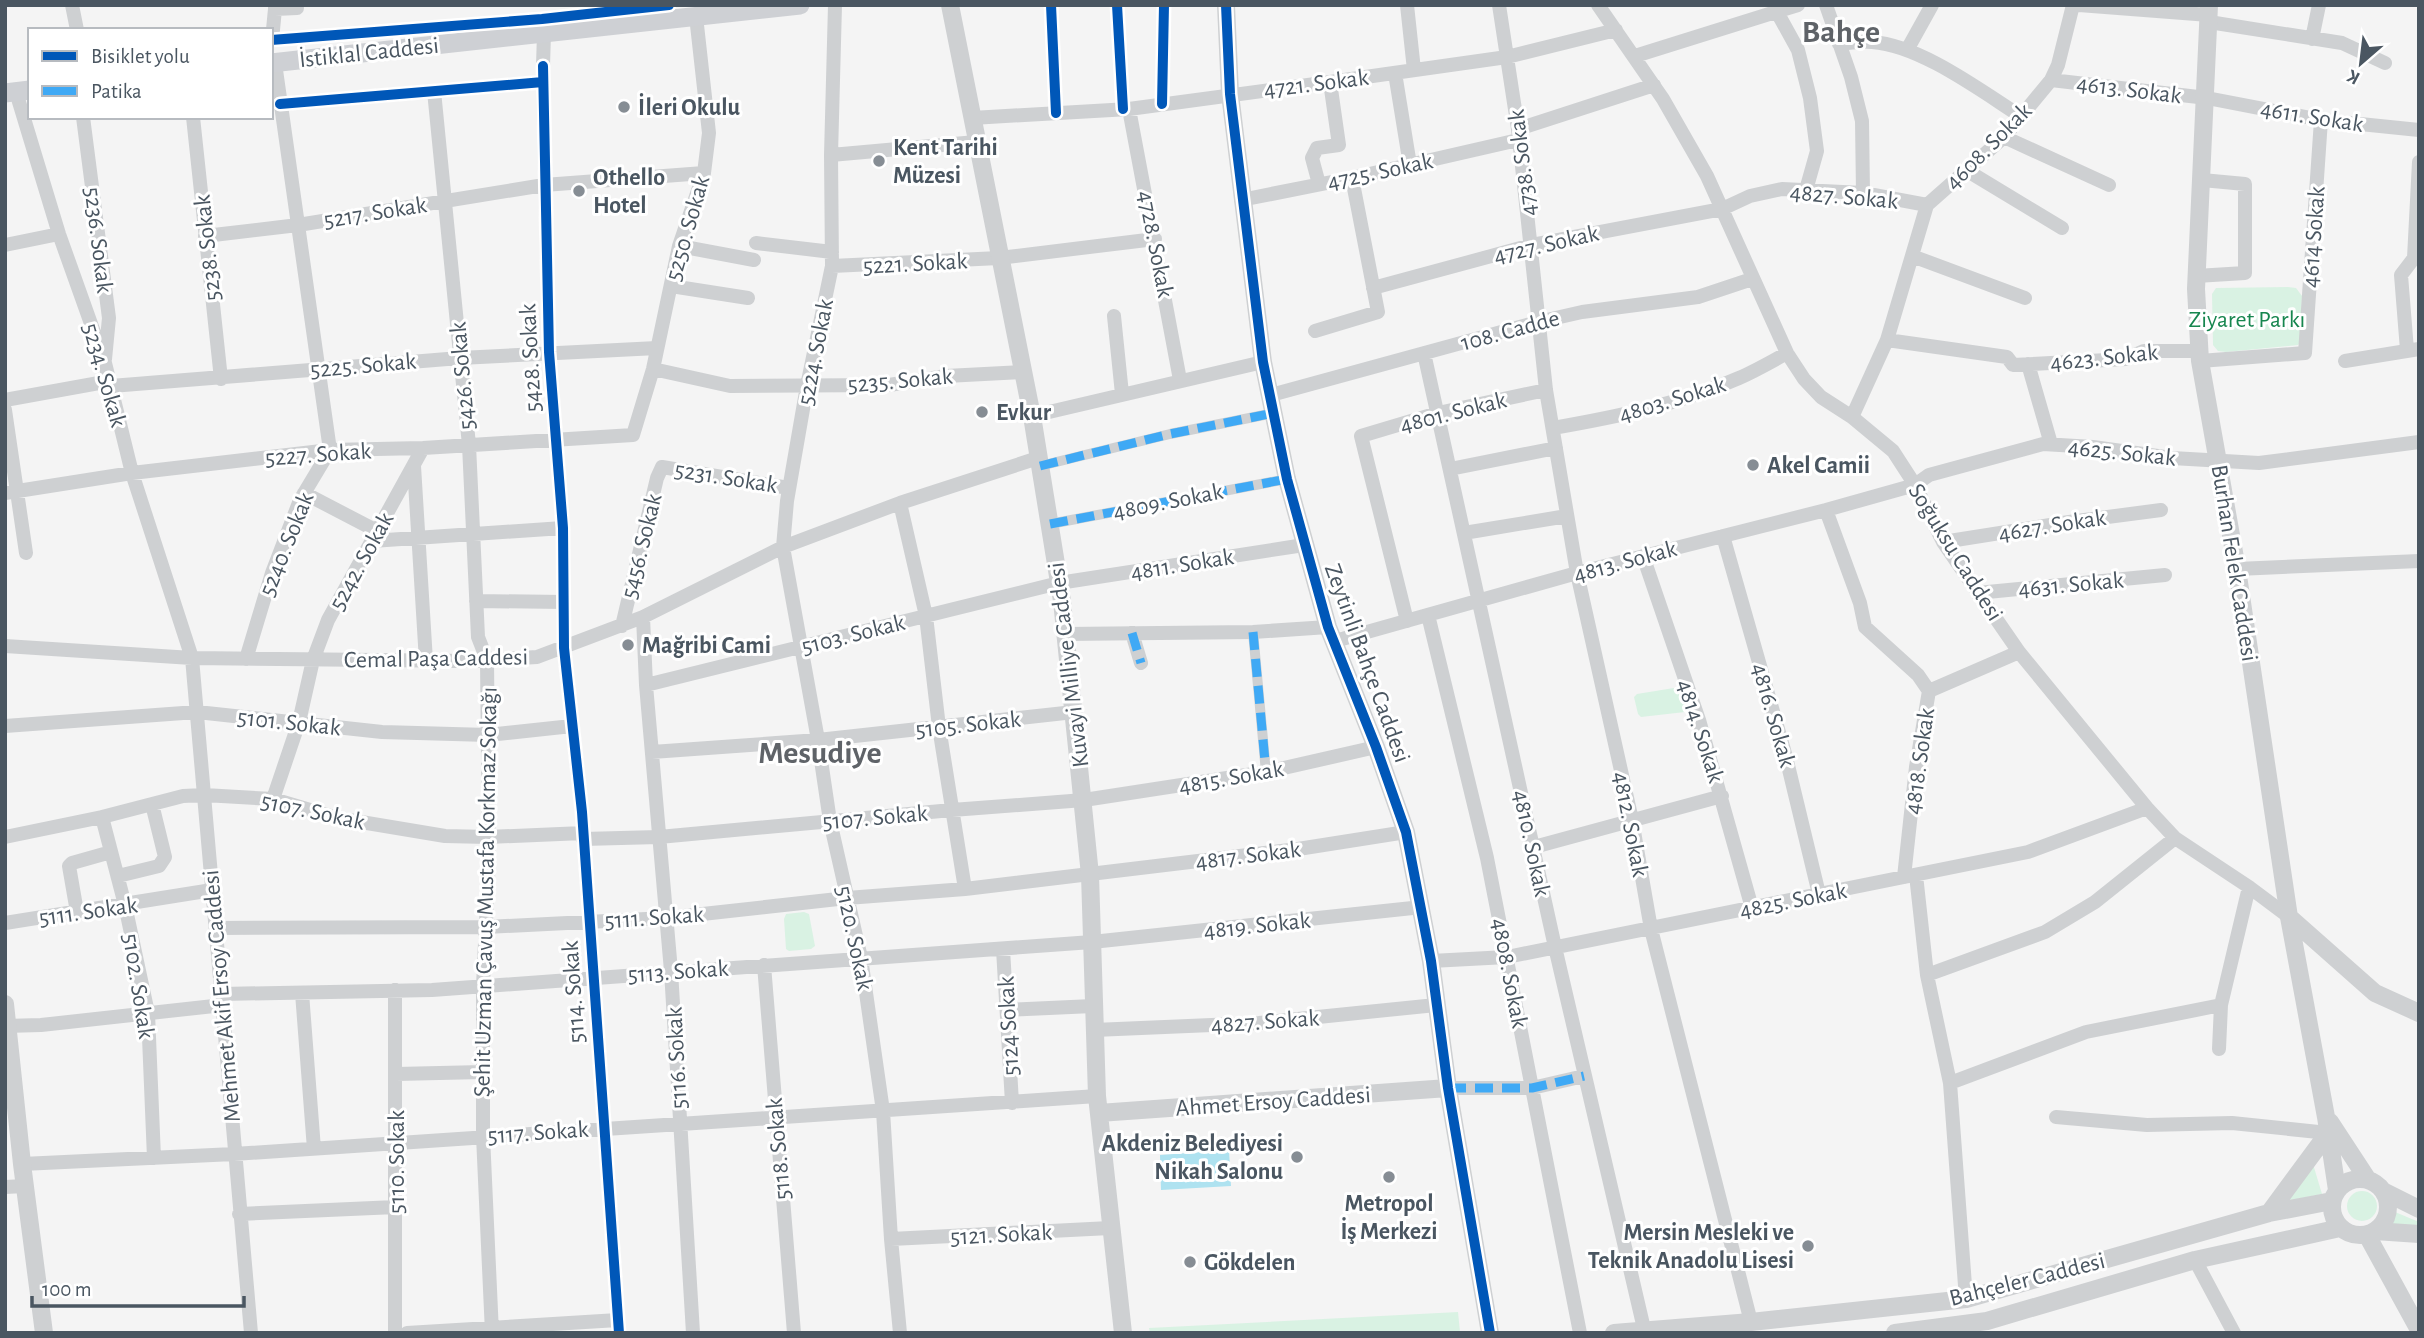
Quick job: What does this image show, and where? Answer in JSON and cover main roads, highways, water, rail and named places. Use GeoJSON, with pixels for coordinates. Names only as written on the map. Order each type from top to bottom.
{"type":"FeatureCollection","features":[{"type":"Feature","properties":{"kind":"main road","name":"İstiklal Caddesi"},"geometry":{"type":"LineString","coordinates":[[273,63],[800,5]]}},
{"type":"Feature","properties":{"kind":"water"},"geometry":{"type":"Polygon","coordinates":[[[1229,1150],[1231,1186],[1161,1190],[1160,1155],[1229,1150]]]}},
{"type":"Feature","properties":{"kind":"place","name":"İleri Okulu"},"geometry":{"type":"Point","coordinates":[624,107]}},
{"type":"Feature","properties":{"kind":"place","name":"Kent Tarihi Müzesi"},"geometry":{"type":"Point","coordinates":[879,161]}},
{"type":"Feature","properties":{"kind":"place","name":"Othello Hotel"},"geometry":{"type":"Point","coordinates":[579,191]}},
{"type":"Feature","properties":{"kind":"place","name":"Evkur"},"geometry":{"type":"Point","coordinates":[982,412]}},
{"type":"Feature","properties":{"kind":"place","name":"Akel Camii"},"geometry":{"type":"Point","coordinates":[1753,465]}},
{"type":"Feature","properties":{"kind":"place","name":"Mağribi Cami"},"geometry":{"type":"Point","coordinates":[628,645]}},
{"type":"Feature","properties":{"kind":"place","name":"Akdeniz Belediyesi Nikah Salonu"},"geometry":{"type":"Point","coordinates":[1297,1157]}},
{"type":"Feature","properties":{"kind":"place","name":"Metropol İş Merkezi"},"geometry":{"type":"Point","coordinates":[1389,1177]}},
{"type":"Feature","properties":{"kind":"place","name":"Mersin Mesleki ve Teknik Anadolu Lisesi"},"geometry":{"type":"Point","coordinates":[1808,1246]}},
{"type":"Feature","properties":{"kind":"place","name":"Gökdelen"},"geometry":{"type":"Point","coordinates":[1190,1262]}},
{"type":"Feature","properties":{"kind":"district","name":"Bahçe"},"geometry":{"type":"Point","coordinates":[1841,31]}},
{"type":"Feature","properties":{"kind":"district","name":"Mesudiye"},"geometry":{"type":"Point","coordinates":[820,752]}},
{"type":"Feature","properties":{"kind":"park label","name":"Ziyaret Parkı"},"geometry":{"type":"Point","coordinates":[2247,319]}}]}
